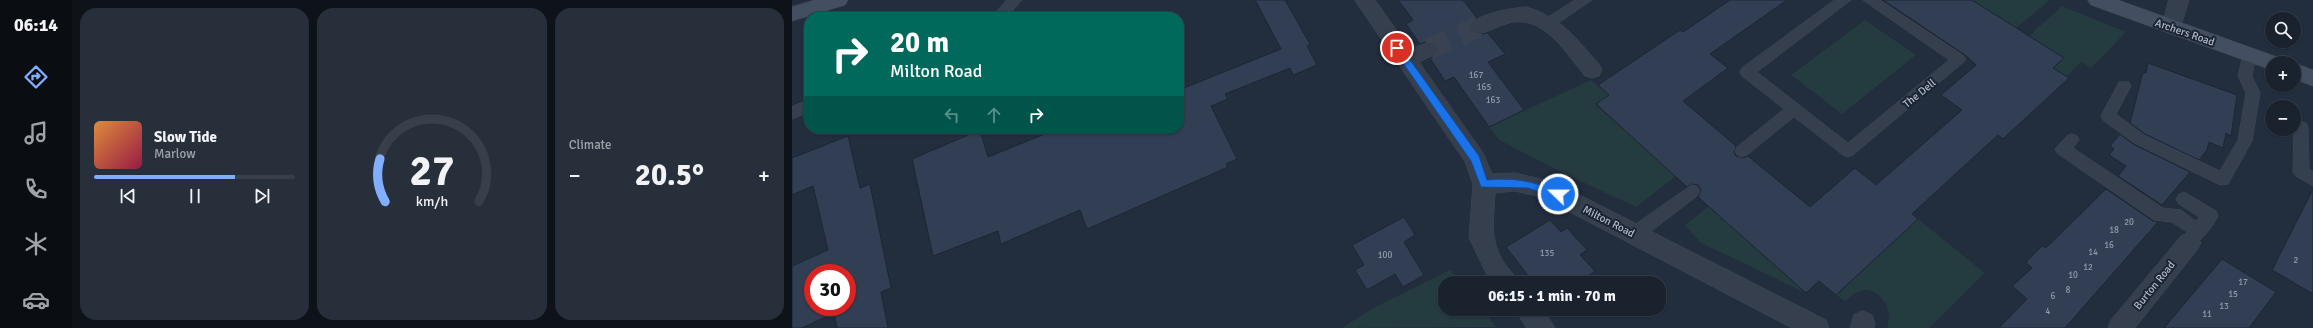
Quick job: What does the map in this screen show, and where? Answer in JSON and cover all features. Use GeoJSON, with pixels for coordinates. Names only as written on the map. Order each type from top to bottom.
{"type":"FeatureCollection","features":[{"type":"Feature","properties":{"kind":"street"},"geometry":{"type":"LineString","coordinates":[[792,14],[838,0]]}},
{"type":"Feature","properties":{"kind":"street"},"geometry":{"type":"LineString","coordinates":[[1365,0],[1405,60],[1475,159],[1484,184],[1481,238],[1496,270],[1501,276]]}},
{"type":"Feature","properties":{"kind":"street","name":"Archers Road"},"geometry":{"type":"LineString","coordinates":[[2098,0],[2265,60]]}},
{"type":"Feature","properties":{"kind":"street"},"geometry":{"type":"LineString","coordinates":[[2172,27],[2179,0]]}},
{"type":"Feature","properties":{"kind":"street"},"geometry":{"type":"LineString","coordinates":[[1478,28],[1513,15],[1523,14],[1536,16],[1549,23],[1592,70]]}},
{"type":"Feature","properties":{"kind":"street"},"geometry":{"type":"LineString","coordinates":[[1405,60],[1429,49]]}},
{"type":"Feature","properties":{"kind":"street"},"geometry":{"type":"LineString","coordinates":[[2301,74],[2313,78]]}},
{"type":"Feature","properties":{"kind":"street","name":"Milton Road"},"geometry":{"type":"LineString","coordinates":[[1484,184],[1515,182],[1546,189],[1817,328]]}},
{"type":"Feature","properties":{"kind":"street","name":"Burton Road"},"geometry":{"type":"LineString","coordinates":[[2120,328],[2193,236]]}},
{"type":"Feature","properties":{"kind":"street"},"geometry":{"type":"LineString","coordinates":[[1533,316],[1542,328]]}},
{"type":"Feature","properties":{"kind":"lane"},"geometry":{"type":"LineString","coordinates":[[1004,12],[1015,0]]}},
{"type":"Feature","properties":{"kind":"lane"},"geometry":{"type":"LineString","coordinates":[[1549,23],[1585,0]]}},
{"type":"Feature","properties":{"kind":"lane","name":"The Dell"},"geometry":{"type":"LineString","coordinates":[[1841,1],[1747,72],[1848,151],[1959,60],[1870,0]]}},
{"type":"Feature","properties":{"kind":"lane"},"geometry":{"type":"LineString","coordinates":[[2124,86],[2108,116],[2138,139],[2223,179],[2245,141],[2253,93],[2245,76],[2249,54]]}},
{"type":"Feature","properties":{"kind":"lane"},"geometry":{"type":"LineString","coordinates":[[792,113],[804,108]]}},
{"type":"Feature","properties":{"kind":"lane"},"geometry":{"type":"LineString","coordinates":[[1742,150],[1794,109]]}},
{"type":"Feature","properties":{"kind":"lane"},"geometry":{"type":"LineString","coordinates":[[2301,136],[2301,172],[2313,180]]}},
{"type":"Feature","properties":{"kind":"lane"},"geometry":{"type":"LineString","coordinates":[[2072,140],[2062,149],[2160,215],[2175,215],[2193,236],[2210,216],[2184,199]]}},
{"type":"Feature","properties":{"kind":"lane"},"geometry":{"type":"LineString","coordinates":[[1635,234],[1692,191]]}},
{"type":"Feature","properties":{"kind":"green space"},"geometry":{"type":"Polygon","coordinates":[[[1972,0],[2050,0],[2016,28],[1972,0]]]}},
{"type":"Feature","properties":{"kind":"green space"},"geometry":{"type":"Polygon","coordinates":[[[2062,6],[2126,32],[2091,68],[2081,62],[2066,77],[2053,68],[2029,36],[2062,6]]]}},
{"type":"Feature","properties":{"kind":"green space"},"geometry":{"type":"Polygon","coordinates":[[[1865,20],[1916,55],[1842,114],[1791,75],[1865,20]]]}},
{"type":"Feature","properties":{"kind":"green space"},"geometry":{"type":"Polygon","coordinates":[[[1591,80],[1609,95],[1596,105],[1676,176],[1636,207],[1561,172],[1499,140],[1489,127],[1591,80]]]}},
{"type":"Feature","properties":{"kind":"green space"},"geometry":{"type":"Polygon","coordinates":[[[1709,206],[1806,293],[1701,243],[1685,225],[1709,206]]]}},
{"type":"Feature","properties":{"kind":"green space"},"geometry":{"type":"Polygon","coordinates":[[[1918,219],[1985,273],[1929,328],[1887,328],[1889,317],[1888,310],[1884,301],[1876,293],[1866,290],[1861,291],[1845,301],[1836,295],[1918,219]]]}},
{"type":"Feature","properties":{"kind":"green space"},"geometry":{"type":"Polygon","coordinates":[[[1450,270],[1455,276],[1438,276],[1438,316],[1487,316],[1496,327],[1342,328],[1373,308],[1450,270]]]}},
{"type":"Feature","properties":{"kind":"building"},"geometry":{"type":"Polygon","coordinates":[[[1255,0],[1285,0],[1310,44],[1307,46],[1317,65],[1293,75],[1290,68],[1225,94],[1228,99],[1211,106],[1237,159],[1226,164],[1228,167],[1087,229],[1080,210],[1001,244],[998,231],[933,256],[912,159],[971,134],[981,134],[988,157],[1045,134],[1184,134],[1184,88],[1281,49],[1255,0]]]}},
{"type":"Feature","properties":{"kind":"building"},"geometry":{"type":"Polygon","coordinates":[[[1398,0],[1463,0],[1477,18],[1467,28],[1470,33],[1488,33],[1505,54],[1488,62],[1524,110],[1489,127],[1454,77],[1445,81],[1430,58],[1437,55],[1440,48],[1436,43],[1429,41],[1420,44],[1406,24],[1413,20],[1398,0]]]}},
{"type":"Feature","properties":{"kind":"building"},"geometry":{"type":"Polygon","coordinates":[[[1730,0],[1787,0],[1710,54],[1728,68],[1683,101],[1736,146],[1734,152],[1736,156],[1743,158],[1748,156],[1810,207],[1855,168],[1876,185],[1962,110],[1941,95],[1976,65],[1965,55],[1883,0],[1972,0],[2064,58],[2053,68],[2069,78],[2003,139],[1998,135],[1912,214],[1918,219],[1836,295],[1819,281],[1806,293],[1698,197],[1701,190],[1698,185],[1692,184],[1687,187],[1596,104],[1609,95],[1598,85],[1680,30],[1683,32],[1730,0]]]}},
{"type":"Feature","properties":{"kind":"building"},"geometry":{"type":"Polygon","coordinates":[[[2148,63],[2237,95],[2231,136],[2226,133],[2223,148],[2209,142],[2207,150],[2199,160],[2145,134],[2130,123],[2143,72],[2146,73],[2148,63]]]}},
{"type":"Feature","properties":{"kind":"building"},"geometry":{"type":"Polygon","coordinates":[[[2120,134],[2133,144],[2190,172],[2162,205],[2118,176],[2126,166],[2109,155],[2114,149],[2110,146],[2120,134]]]}},
{"type":"Feature","properties":{"kind":"building"},"geometry":{"type":"Polygon","coordinates":[[[848,136],[860,188],[870,184],[891,288],[881,292],[888,328],[837,328],[835,316],[856,316],[856,264],[804,264],[804,316],[828,316],[802,328],[792,328],[792,266],[828,250],[813,186],[792,195],[792,158],[848,136]]]}},
{"type":"Feature","properties":{"kind":"building"},"geometry":{"type":"Polygon","coordinates":[[[2106,189],[2153,221],[2158,222],[2065,328],[1999,328],[2027,299],[2012,286],[2032,268],[2026,262],[2042,246],[2046,248],[2106,189]]]}},
{"type":"Feature","properties":{"kind":"building"},"geometry":{"type":"Polygon","coordinates":[[[2313,189],[2313,294],[2272,270],[2313,189]]]}},
{"type":"Feature","properties":{"kind":"building"},"geometry":{"type":"Polygon","coordinates":[[[1404,217],[1415,235],[1404,242],[1424,275],[1403,287],[1395,274],[1367,290],[1355,270],[1364,265],[1352,245],[1404,217]]]}},
{"type":"Feature","properties":{"kind":"building"},"geometry":{"type":"Polygon","coordinates":[[[1550,220],[1561,232],[1567,228],[1587,250],[1580,255],[1595,271],[1588,276],[1529,276],[1506,247],[1550,220]]]}},
{"type":"Feature","properties":{"kind":"building"},"geometry":{"type":"Polygon","coordinates":[[[2222,259],[2276,292],[2249,328],[2164,328],[2222,259]]]}},
{"type":"Feature","properties":{"kind":"tunnel"},"geometry":{"type":"LineString","coordinates":[[1429,49],[1478,27]]}},
{"type":"Feature","properties":{"kind":"route"},"geometry":{"type":"LineString","coordinates":[[1397,48],[1461,136],[1475,159],[1484,184],[1515,182],[1546,189],[1558,194]]}}]}
